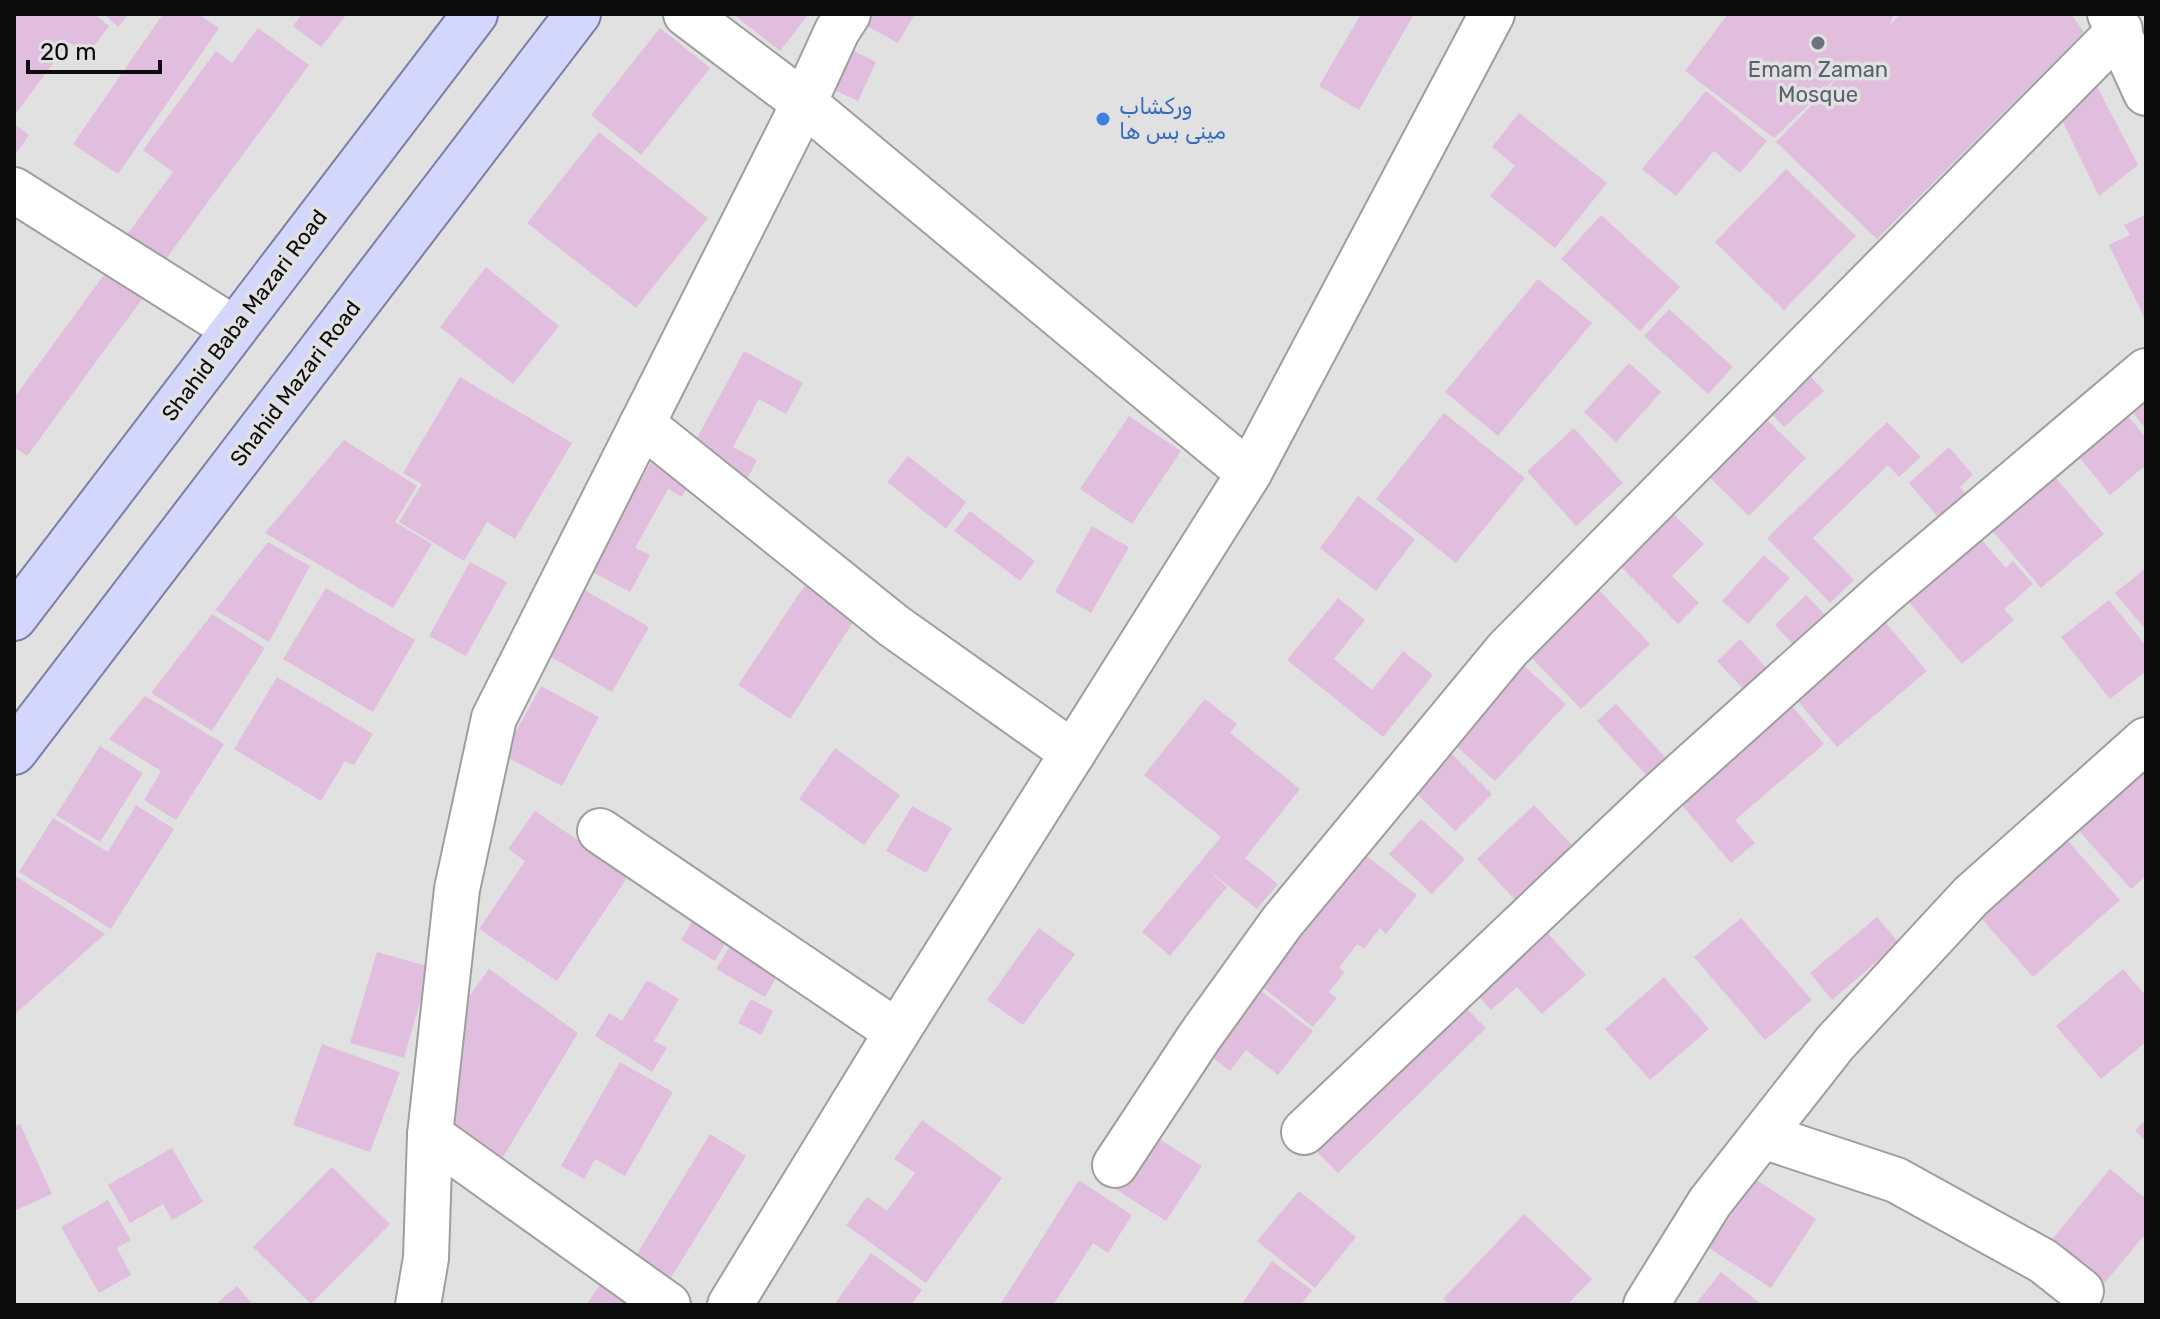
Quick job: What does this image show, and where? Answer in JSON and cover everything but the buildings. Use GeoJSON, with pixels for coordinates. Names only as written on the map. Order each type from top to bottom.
{"type":"FeatureCollection","features":[{"type":"Feature","properties":{"kind":"main road","name":"Shahid Baba Mazari Road"},"geometry":{"type":"LineString","coordinates":[[14,618],[475,14]]}},
{"type":"Feature","properties":{"kind":"main road","name":"Shahid Mazari Road"},"geometry":{"type":"LineString","coordinates":[[14,752],[578,14]]}},
{"type":"Feature","properties":{"kind":"street"},"geometry":{"type":"LineString","coordinates":[[686,14],[804,103],[1249,473]]}},
{"type":"Feature","properties":{"kind":"street"},"geometry":{"type":"LineString","coordinates":[[418,1305],[426,1258],[430,1135],[457,889],[494,718],[848,14]]}},
{"type":"Feature","properties":{"kind":"street"},"geometry":{"type":"LineString","coordinates":[[730,1305],[897,1032],[1249,473],[1492,14]]}},
{"type":"Feature","properties":{"kind":"street"},"geometry":{"type":"LineString","coordinates":[[1115,1165],[1200,1036],[1282,922],[1507,650],[2115,22],[2146,93]]}},
{"type":"Feature","properties":{"kind":"street"},"geometry":{"type":"LineString","coordinates":[[14,190],[233,328]]}},
{"type":"Feature","properties":{"kind":"street"},"geometry":{"type":"LineString","coordinates":[[1304,1132],[1658,796],[1885,592],[2146,371]]}},
{"type":"Feature","properties":{"kind":"street"},"geometry":{"type":"LineString","coordinates":[[642,424],[894,626],[1073,753]]}},
{"type":"Feature","properties":{"kind":"street"},"geometry":{"type":"LineString","coordinates":[[1646,1305],[1710,1202],[1835,1043],[1971,896],[2146,740]]}},
{"type":"Feature","properties":{"kind":"street"},"geometry":{"type":"LineString","coordinates":[[600,831],[897,1032]]}},
{"type":"Feature","properties":{"kind":"street"},"geometry":{"type":"LineString","coordinates":[[430,1135],[668,1305]]}},
{"type":"Feature","properties":{"kind":"street"},"geometry":{"type":"LineString","coordinates":[[1763,1136],[1896,1180],[2043,1261],[2081,1291]]}},
{"type":"Feature","properties":{"kind":"place","name":"Emam Zaman Mosque"},"geometry":{"type":"Point","coordinates":[1818,43]}},
{"type":"Feature","properties":{"kind":"place","name":"ورکشاب مینی بس ها"},"geometry":{"type":"Point","coordinates":[1103,119]}}]}
